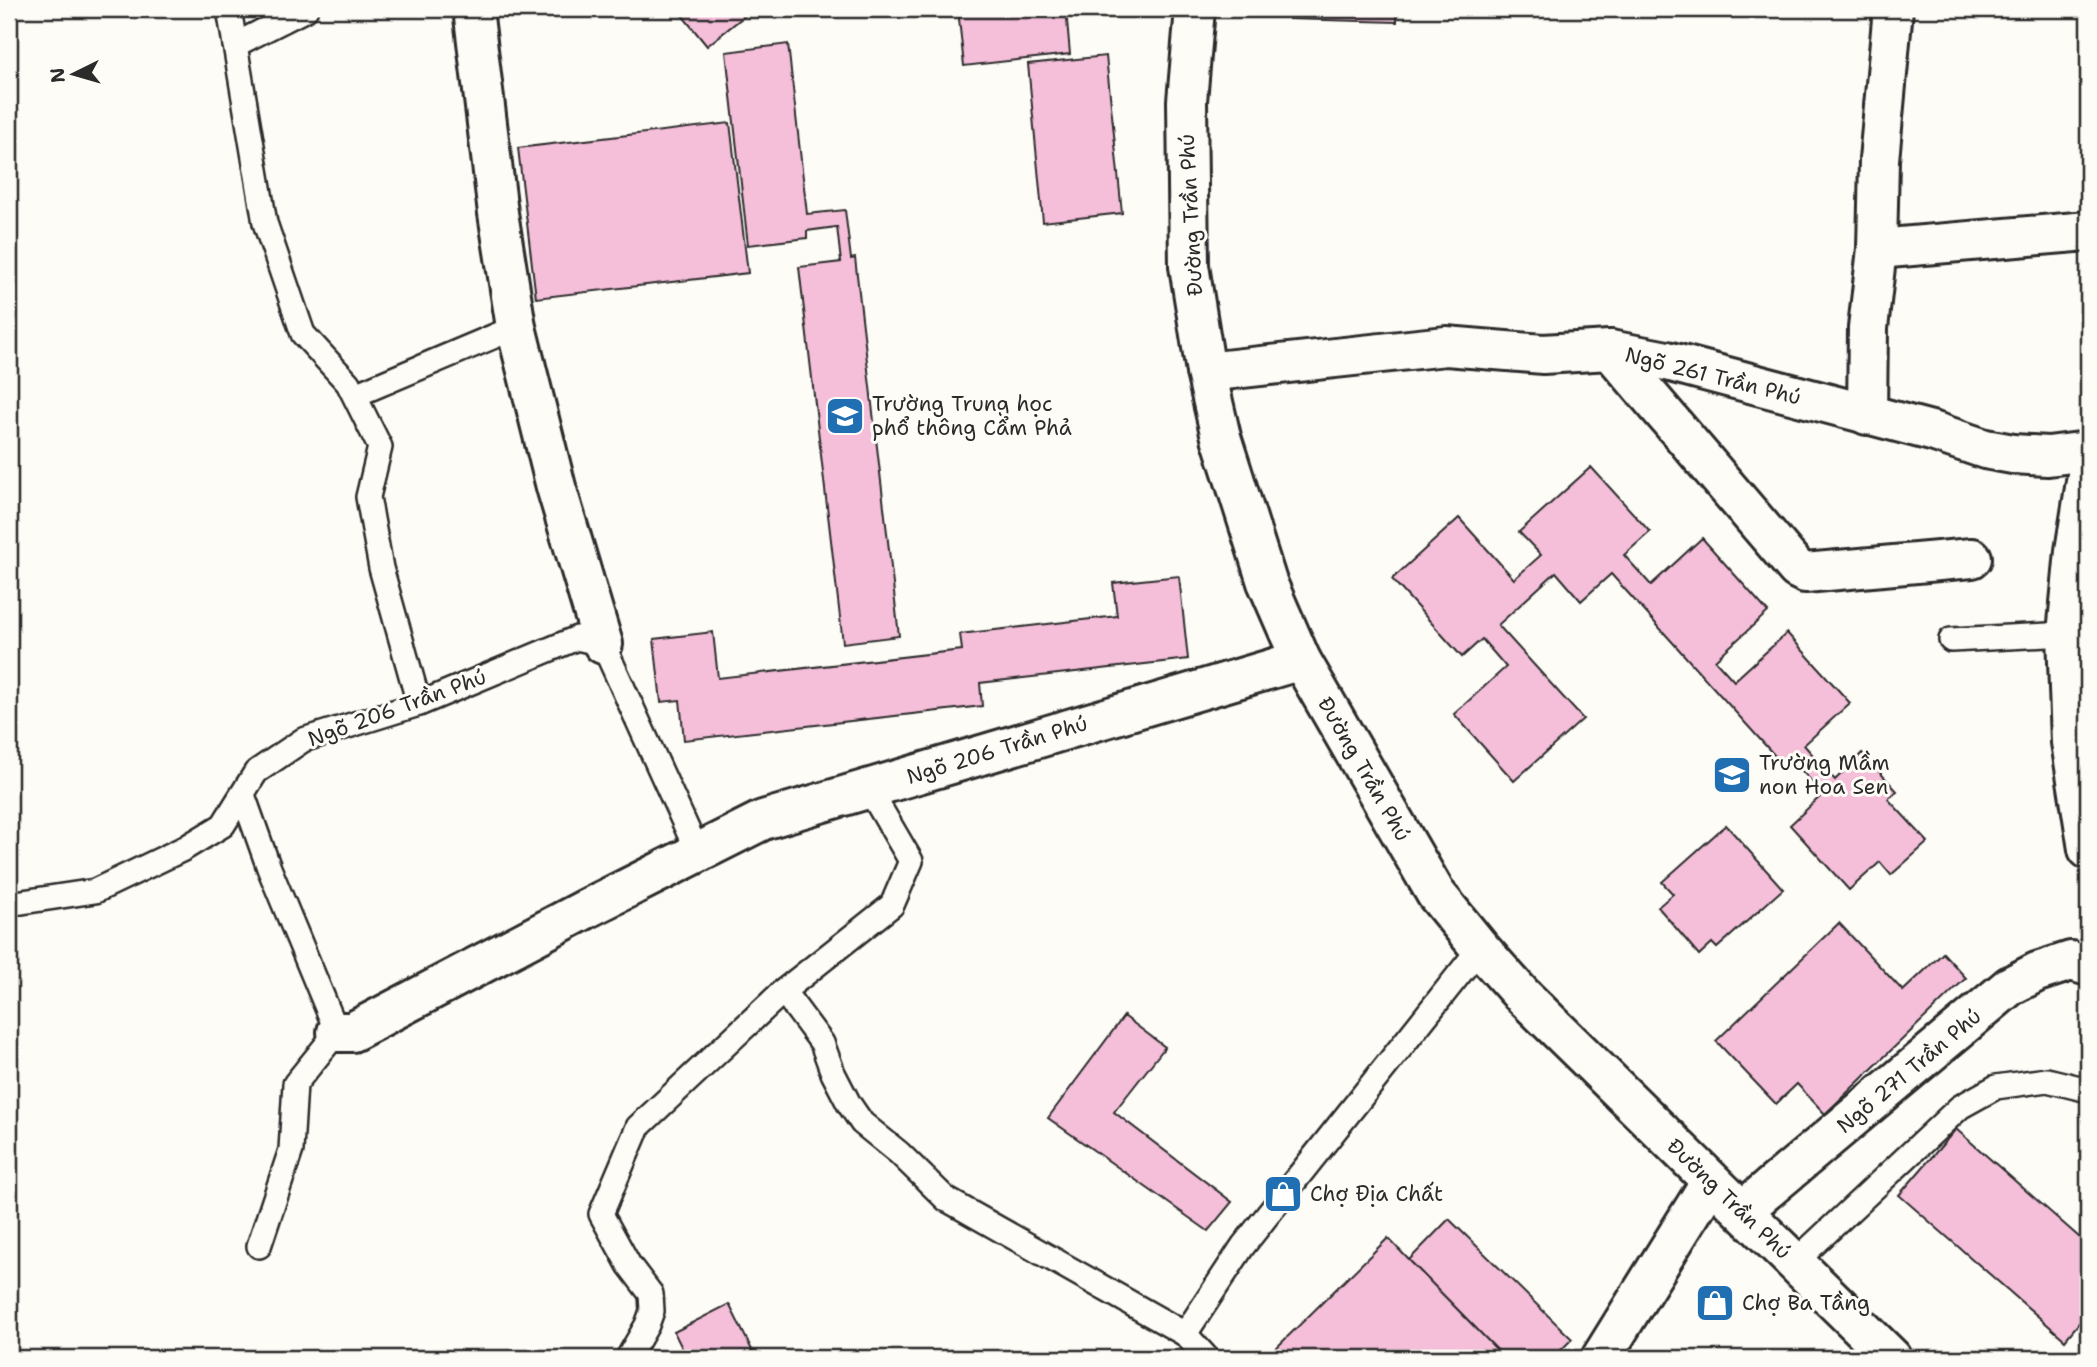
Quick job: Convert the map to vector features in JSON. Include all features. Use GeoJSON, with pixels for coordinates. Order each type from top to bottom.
{"type":"FeatureCollection","features":[{"type":"Feature","properties":{"kind":"street","name":"Đường Trần Phú"},"geometry":{"type":"LineString","coordinates":[[1195,9],[1187,101],[1189,266],[1206,372],[1221,437],[1267,582],[1301,660],[1436,894],[1480,948],[1521,994],[1892,1358]]}},
{"type":"Feature","properties":{"kind":"street"},"geometry":{"type":"LineString","coordinates":[[1867,415],[1868,328],[1877,249],[1879,160],[1893,9]]}},
{"type":"Feature","properties":{"kind":"street"},"geometry":{"type":"LineString","coordinates":[[467,10],[516,327],[556,486],[603,644]]}},
{"type":"Feature","properties":{"kind":"street"},"geometry":{"type":"LineString","coordinates":[[1877,249],[2088,231]]}},
{"type":"Feature","properties":{"kind":"street","name":"Ngõ 261 Trần Phú"},"geometry":{"type":"LineString","coordinates":[[1206,372],[1446,346],[1543,354],[1610,350],[1667,361],[1936,432],[1985,449],[2048,456],[2088,451]]}},
{"type":"Feature","properties":{"kind":"street"},"geometry":{"type":"LineString","coordinates":[[1610,350],[1797,569],[1805,573],[1972,558]]}},
{"type":"Feature","properties":{"kind":"street"},"geometry":{"type":"LineString","coordinates":[[2088,469],[2075,551],[2077,633],[2071,742],[2088,849]]}},
{"type":"Feature","properties":{"kind":"street","name":"Ngõ 206 Trần Phú"},"geometry":{"type":"LineString","coordinates":[[337,1032],[352,1032],[763,820],[1301,660]]}},
{"type":"Feature","properties":{"kind":"street","name":"Ngõ 271 Trần Phú"},"geometry":{"type":"LineString","coordinates":[[1743,1210],[2010,986],[2038,972],[2071,961],[2088,966]]}},
{"type":"Feature","properties":{"kind":"street"},"geometry":{"type":"LineString","coordinates":[[1601,1358],[1711,1181]]}},
{"type":"Feature","properties":{"kind":"lane"},"geometry":{"type":"LineString","coordinates":[[229,9],[265,223],[303,334],[348,383],[380,447],[368,497],[381,568],[419,704]]}},
{"type":"Feature","properties":{"kind":"lane"},"geometry":{"type":"LineString","coordinates":[[235,45],[306,9]]}},
{"type":"Feature","properties":{"kind":"lane"},"geometry":{"type":"LineString","coordinates":[[355,395],[516,327]]}},
{"type":"Feature","properties":{"kind":"lane"},"geometry":{"type":"LineString","coordinates":[[1951,640],[2077,633]]}},
{"type":"Feature","properties":{"kind":"lane","name":"Ngõ 206 Trần Phú"},"geometry":{"type":"LineString","coordinates":[[9,904],[94,891],[185,848],[223,825],[256,772],[303,740],[419,704],[577,638],[603,644]]}},
{"type":"Feature","properties":{"kind":"lane"},"geometry":{"type":"LineString","coordinates":[[603,644],[698,853]]}},
{"type":"Feature","properties":{"kind":"lane"},"geometry":{"type":"LineString","coordinates":[[628,1358],[647,1325],[652,1311],[651,1294],[629,1265],[601,1214],[609,1193],[638,1128],[781,993],[892,905],[911,861],[869,789]]}},
{"type":"Feature","properties":{"kind":"lane"},"geometry":{"type":"LineString","coordinates":[[243,794],[270,869],[337,1032],[295,1084],[291,1150],[259,1246]]}},
{"type":"Feature","properties":{"kind":"lane"},"geometry":{"type":"LineString","coordinates":[[1185,1334],[1243,1246],[1480,948]]}},
{"type":"Feature","properties":{"kind":"lane"},"geometry":{"type":"LineString","coordinates":[[781,993],[790,1000],[822,1043],[844,1094],[862,1123],[899,1153],[946,1199],[1185,1334],[1207,1358]]}},
{"type":"Feature","properties":{"kind":"lane"},"geometry":{"type":"LineString","coordinates":[[1794,1263],[1960,1107],[1996,1087],[2021,1083],[2047,1080],[2088,1090]]}},
{"type":"Feature","properties":{"kind":"building"},"geometry":{"type":"Polygon","coordinates":[[[677,9],[753,9],[707,46],[677,9]]]}},
{"type":"Feature","properties":{"kind":"building"},"geometry":{"type":"Polygon","coordinates":[[[958,9],[1066,9],[1070,54],[964,66],[958,9]]]}},
{"type":"Feature","properties":{"kind":"building"},"geometry":{"type":"Polygon","coordinates":[[[1290,9],[1397,9],[1397,22],[1289,19],[1290,9]]]}},
{"type":"Feature","properties":{"kind":"building"},"geometry":{"type":"Polygon","coordinates":[[[788,44],[807,214],[845,210],[851,259],[855,258],[899,636],[843,643],[799,267],[841,262],[837,227],[807,231],[807,238],[748,245],[726,52],[788,44]]]}},
{"type":"Feature","properties":{"kind":"building"},"geometry":{"type":"Polygon","coordinates":[[[1106,56],[1122,213],[1043,222],[1028,64],[1106,56]]]}},
{"type":"Feature","properties":{"kind":"building"},"geometry":{"type":"Polygon","coordinates":[[[730,123],[748,273],[536,298],[518,148],[730,123]]]}},
{"type":"Feature","properties":{"kind":"building"},"geometry":{"type":"Polygon","coordinates":[[[1591,467],[1650,532],[1624,555],[1651,585],[1702,538],[1768,612],[1715,660],[1734,681],[1787,633],[1850,703],[1804,745],[1835,780],[1862,753],[1897,791],[1888,799],[1928,842],[1891,875],[1880,862],[1849,890],[1790,825],[1823,794],[1791,759],[1784,766],[1611,574],[1581,601],[1556,572],[1498,625],[1583,719],[1514,781],[1454,714],[1506,667],[1482,639],[1462,657],[1392,579],[1459,518],[1514,579],[1541,555],[1519,532],[1591,467]]]}},
{"type":"Feature","properties":{"kind":"building"},"geometry":{"type":"Polygon","coordinates":[[[1179,576],[1188,659],[980,683],[982,706],[684,740],[680,700],[661,702],[654,639],[713,632],[718,678],[962,650],[960,634],[1117,616],[1113,583],[1179,576]]]}},
{"type":"Feature","properties":{"kind":"building"},"geometry":{"type":"Polygon","coordinates":[[[1726,825],[1783,889],[1717,948],[1712,943],[1699,955],[1658,907],[1673,894],[1662,882],[1726,825]]]}},
{"type":"Feature","properties":{"kind":"building"},"geometry":{"type":"Polygon","coordinates":[[[1839,923],[1903,991],[1943,953],[1966,978],[1825,1114],[1797,1084],[1776,1104],[1716,1041],[1839,923]]]}},
{"type":"Feature","properties":{"kind":"building"},"geometry":{"type":"Polygon","coordinates":[[[1124,1016],[1165,1047],[1114,1112],[1232,1202],[1208,1231],[1048,1118],[1124,1016]]]}},
{"type":"Feature","properties":{"kind":"building"},"geometry":{"type":"Polygon","coordinates":[[[1956,1129],[2088,1245],[2088,1312],[2065,1340],[1899,1195],[1956,1129]]]}},
{"type":"Feature","properties":{"kind":"building"},"geometry":{"type":"Polygon","coordinates":[[[1449,1219],[1572,1339],[1553,1358],[1505,1358],[1409,1260],[1449,1219]]]}},
{"type":"Feature","properties":{"kind":"building"},"geometry":{"type":"Polygon","coordinates":[[[1388,1238],[1505,1358],[1274,1358],[1270,1354],[1388,1238]]]}},
{"type":"Feature","properties":{"kind":"building"},"geometry":{"type":"Polygon","coordinates":[[[729,1304],[756,1358],[687,1358],[674,1332],[729,1304]]]}},
{"type":"Feature","properties":{"kind":"place","name":"Trường Trung học phổ thông Cẩm Phả"},"geometry":{"type":"Point","coordinates":[845,416]}},
{"type":"Feature","properties":{"kind":"place","name":"Trường Mầm non Hoa Sen"},"geometry":{"type":"Point","coordinates":[1732,775]}},
{"type":"Feature","properties":{"kind":"place","name":"Chợ Địa Chất"},"geometry":{"type":"Point","coordinates":[1283,1194]}},
{"type":"Feature","properties":{"kind":"place","name":"Chợ Ba Tầng"},"geometry":{"type":"Point","coordinates":[1715,1303]}}]}
